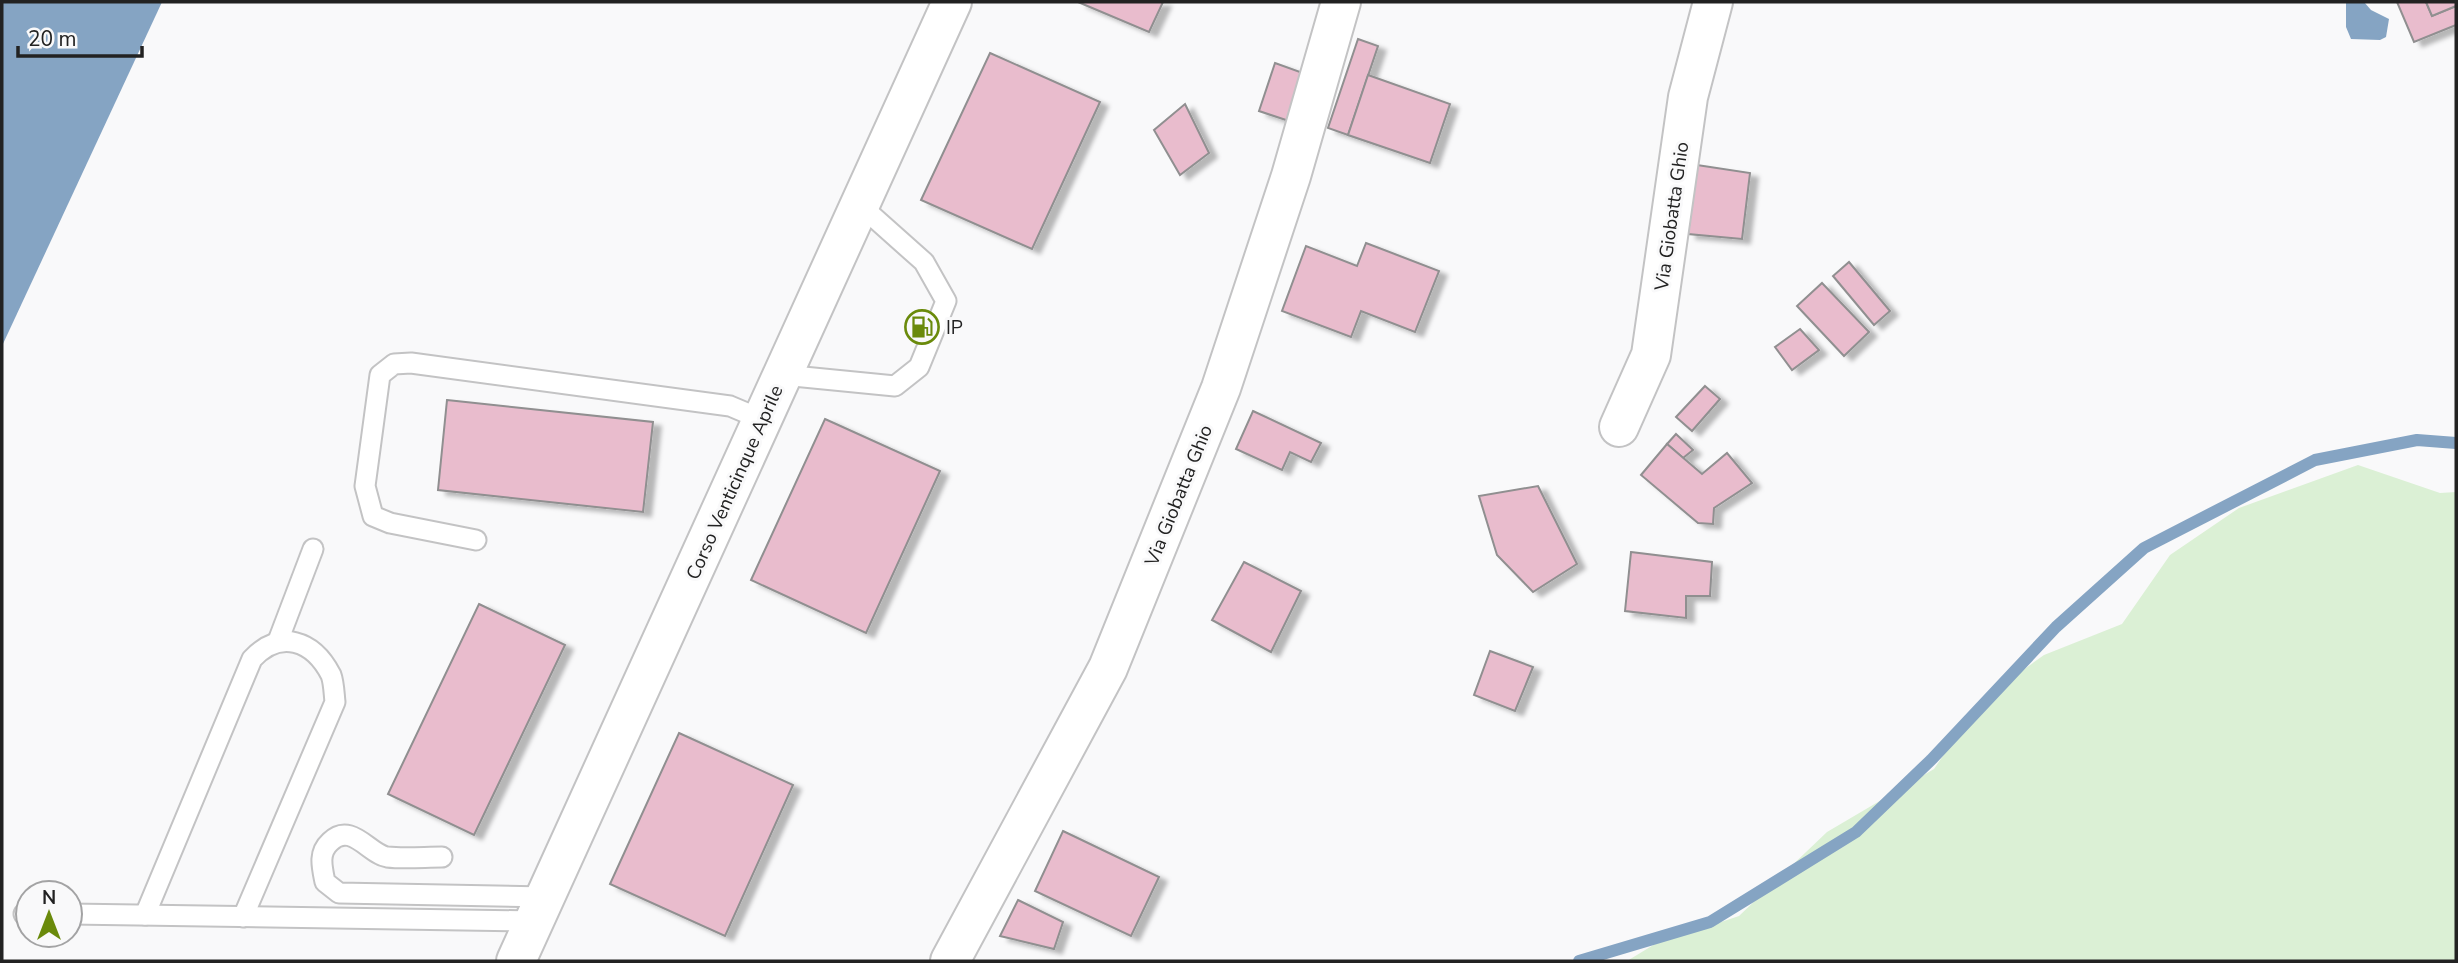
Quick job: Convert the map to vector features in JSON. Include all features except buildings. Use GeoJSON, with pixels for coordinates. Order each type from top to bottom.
{"type":"FeatureCollection","features":[{"type":"Feature","properties":{"kind":"street","name":"Corso Venticinque Aprile"},"geometry":{"type":"LineString","coordinates":[[516,961],[952,2]]}},
{"type":"Feature","properties":{"kind":"street","name":"Via Giobatta Ghio"},"geometry":{"type":"LineString","coordinates":[[950,961],[1108,668],[1221,388],[1291,176],[1341,2]]}},
{"type":"Feature","properties":{"kind":"street","name":"Via Giobatta Ghio"},"geometry":{"type":"LineString","coordinates":[[1619,427],[1651,355],[1688,97],[1713,2]]}},
{"type":"Feature","properties":{"kind":"lane"},"geometry":{"type":"LineString","coordinates":[[783,375],[895,386],[919,367],[946,301],[924,262],[860,205]]}},
{"type":"Feature","properties":{"kind":"lane"},"geometry":{"type":"LineString","coordinates":[[476,540],[390,523],[373,516],[365,486],[380,374],[394,364],[411,363],[730,406],[763,419]]}},
{"type":"Feature","properties":{"kind":"lane"},"geometry":{"type":"LineString","coordinates":[[278,641],[313,549]]}},
{"type":"Feature","properties":{"kind":"lane"},"geometry":{"type":"LineString","coordinates":[[145,915],[252,659],[264,646],[278,641],[298,643],[316,653],[332,677],[335,702],[243,917]]}},
{"type":"Feature","properties":{"kind":"lane"},"geometry":{"type":"LineString","coordinates":[[442,857],[385,857],[355,837],[343,835],[334,838],[323,848],[321,864],[325,882],[340,893],[540,909]]}},
{"type":"Feature","properties":{"kind":"lane"},"geometry":{"type":"LineString","coordinates":[[84,914],[243,917],[540,909]]}},
{"type":"Feature","properties":{"kind":"green space"},"geometry":{"type":"Polygon","coordinates":[[[2358,465],[2440,493],[2456,492],[2456,961],[1627,961],[1655,944],[1739,916],[1827,832],[1934,769],[1981,700],[2044,655],[2122,624],[2170,555],[2239,508],[2358,465]]]}},
{"type":"Feature","properties":{"kind":"water"},"geometry":{"type":"Polygon","coordinates":[[[2,2],[162,2],[2,346],[2,2]]]}},
{"type":"Feature","properties":{"kind":"water"},"geometry":{"type":"Polygon","coordinates":[[[2346,2],[2364,2],[2371,10],[2389,19],[2386,37],[2380,40],[2351,39],[2346,27],[2346,2]]]}},
{"type":"Feature","properties":{"kind":"waterway"},"geometry":{"type":"LineString","coordinates":[[1579,961],[1710,922],[1856,832],[1931,760],[2056,627],[2144,548],[2315,460],[2417,440],[2456,443]]}},
{"type":"Feature","properties":{"kind":"place","name":"IP"},"geometry":{"type":"Point","coordinates":[922,327]}}]}
